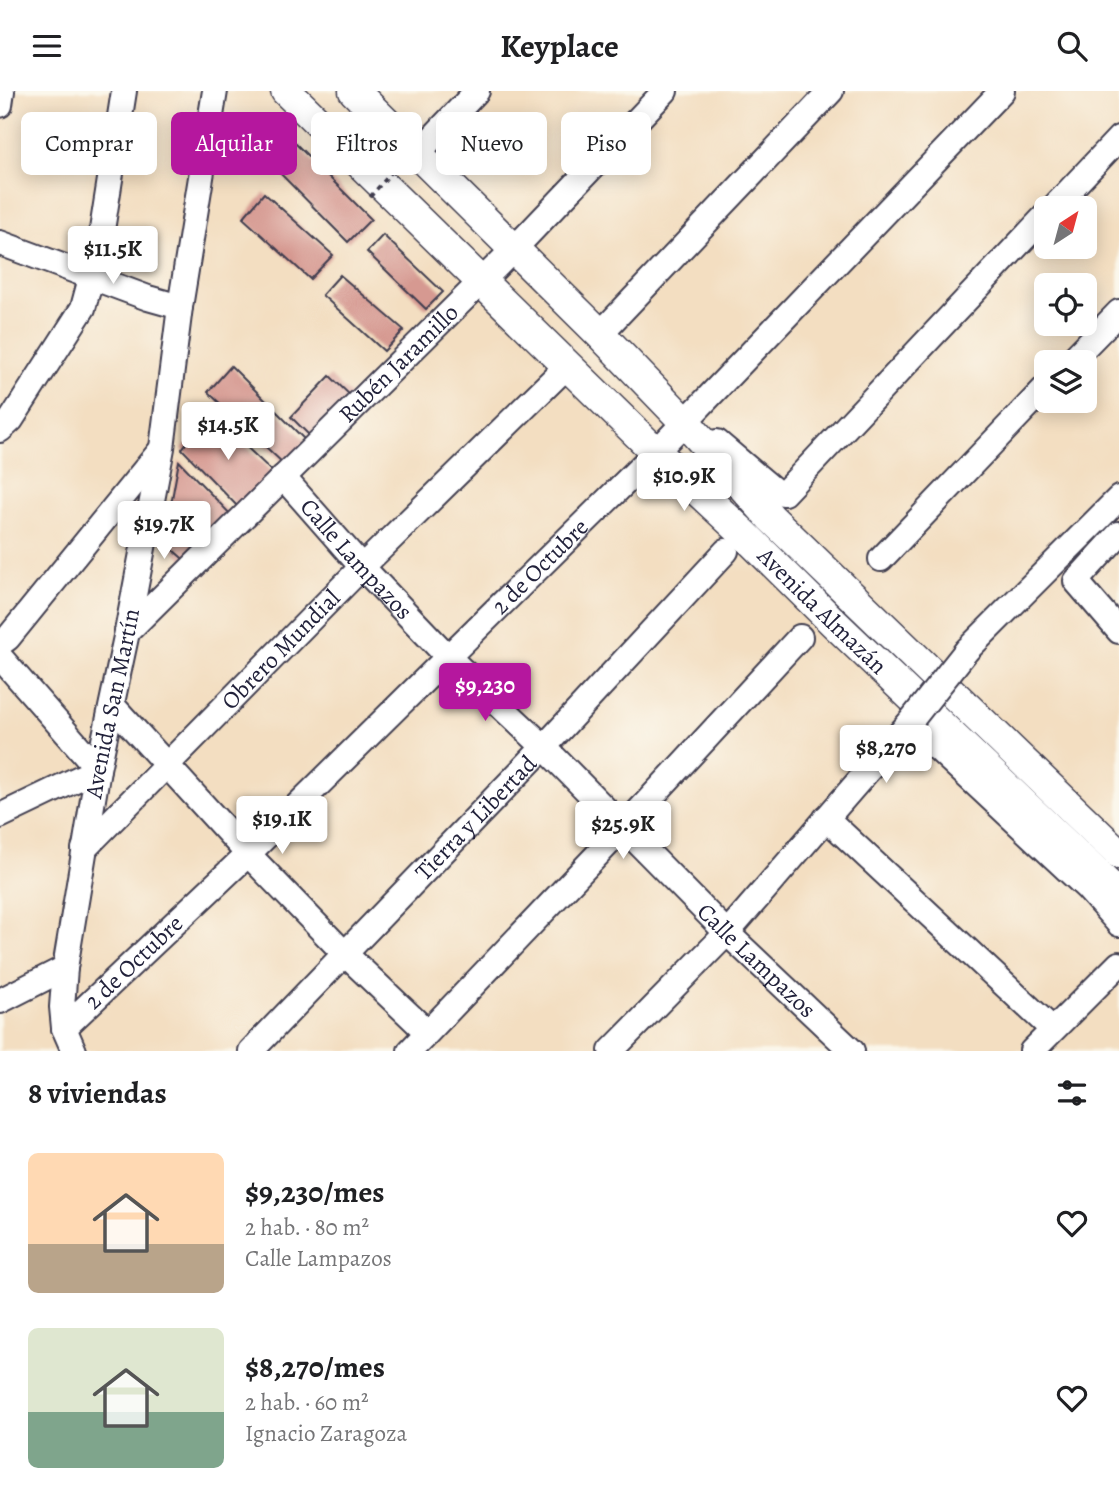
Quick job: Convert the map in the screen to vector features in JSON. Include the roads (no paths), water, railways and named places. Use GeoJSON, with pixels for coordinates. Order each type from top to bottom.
{"type":"FeatureCollection","features":[{"type":"Feature","properties":{"kind":"main road","name":"Avenida Almazán"},"geometry":{"type":"LineString","coordinates":[[286,91],[656,452],[1119,895]]}},
{"type":"Feature","properties":{"kind":"main road","name":"Avenida Almazán"},"geometry":{"type":"LineString","coordinates":[[354,91],[381,112]]}},
{"type":"Feature","properties":{"kind":"main road","name":"Avenida Almazán"},"geometry":{"type":"LineString","coordinates":[[422,145],[515,248],[687,420],[771,518],[1119,854]]}},
{"type":"Feature","properties":{"kind":"street"},"geometry":{"type":"LineString","coordinates":[[0,104],[2,91]]}},
{"type":"Feature","properties":{"kind":"street"},"geometry":{"type":"LineString","coordinates":[[0,430],[11,420],[83,308],[107,207],[124,91]]}},
{"type":"Feature","properties":{"kind":"street","name":"Avenida San Martín"},"geometry":{"type":"LineString","coordinates":[[64,1028],[62,1007],[65,968],[84,849],[97,769],[127,632],[162,447],[180,307],[215,91]]}},
{"type":"Feature","properties":{"kind":"street"},"geometry":{"type":"LineString","coordinates":[[422,143],[477,91]]}},
{"type":"Feature","properties":{"kind":"street","name":"Rubén Jaramillo"},"geometry":{"type":"LineString","coordinates":[[127,632],[515,248],[665,91]]}},
{"type":"Feature","properties":{"kind":"street"},"geometry":{"type":"LineString","coordinates":[[600,334],[831,91]]}},
{"type":"Feature","properties":{"kind":"street","name":"2 de Octubre"},"geometry":{"type":"LineString","coordinates":[[64,1028],[248,855],[656,452],[1002,91]]}},
{"type":"Feature","properties":{"kind":"street"},"geometry":{"type":"LineString","coordinates":[[1064,196],[1119,138]]}},
{"type":"Feature","properties":{"kind":"street"},"geometry":{"type":"LineString","coordinates":[[687,420],[776,492],[784,493],[1034,228]]}},
{"type":"Feature","properties":{"kind":"street"},"geometry":{"type":"LineString","coordinates":[[0,243],[180,307]]}},
{"type":"Feature","properties":{"kind":"street"},"geometry":{"type":"LineString","coordinates":[[1082,350],[1119,312]]}},
{"type":"Feature","properties":{"kind":"street","name":"Obrero Mundial"},"geometry":{"type":"LineString","coordinates":[[84,849],[362,567],[568,365]]}},
{"type":"Feature","properties":{"kind":"street"},"geometry":{"type":"LineString","coordinates":[[881,559],[1034,400]]}},
{"type":"Feature","properties":{"kind":"street"},"geometry":{"type":"LineString","coordinates":[[0,644],[8,638],[162,447]]}},
{"type":"Feature","properties":{"kind":"street","name":"Calle Lampazos"},"geometry":{"type":"LineString","coordinates":[[283,477],[362,567],[449,658],[544,747],[839,1047]]}},
{"type":"Feature","properties":{"kind":"street"},"geometry":{"type":"LineString","coordinates":[[611,1051],[727,933],[905,729],[967,650],[1119,498]]}},
{"type":"Feature","properties":{"kind":"street"},"geometry":{"type":"LineString","coordinates":[[1119,534],[1076,581],[1119,631]]}},
{"type":"Feature","properties":{"kind":"street","name":"Tierra y Libertad"},"geometry":{"type":"LineString","coordinates":[[251,1051],[544,747],[726,551]]}},
{"type":"Feature","properties":{"kind":"street"},"geometry":{"type":"LineString","coordinates":[[410,1051],[623,828],[800,637]]}},
{"type":"Feature","properties":{"kind":"street"},"geometry":{"type":"LineString","coordinates":[[0,657],[97,769],[0,815]]}},
{"type":"Feature","properties":{"kind":"street"},"geometry":{"type":"LineString","coordinates":[[112,705],[248,855],[344,953],[427,1032]]}},
{"type":"Feature","properties":{"kind":"street"},"geometry":{"type":"LineString","coordinates":[[905,729],[937,748],[1087,888],[1119,924]]}},
{"type":"Feature","properties":{"kind":"street"},"geometry":{"type":"LineString","coordinates":[[826,818],[1052,1029]]}},
{"type":"Feature","properties":{"kind":"street"},"geometry":{"type":"LineString","coordinates":[[1032,1051],[1119,964]]}},
{"type":"Feature","properties":{"kind":"street"},"geometry":{"type":"LineString","coordinates":[[0,1001],[65,968]]}},
{"type":"Feature","properties":{"kind":"street"},"geometry":{"type":"LineString","coordinates":[[64,1028],[74,1051]]}}]}
